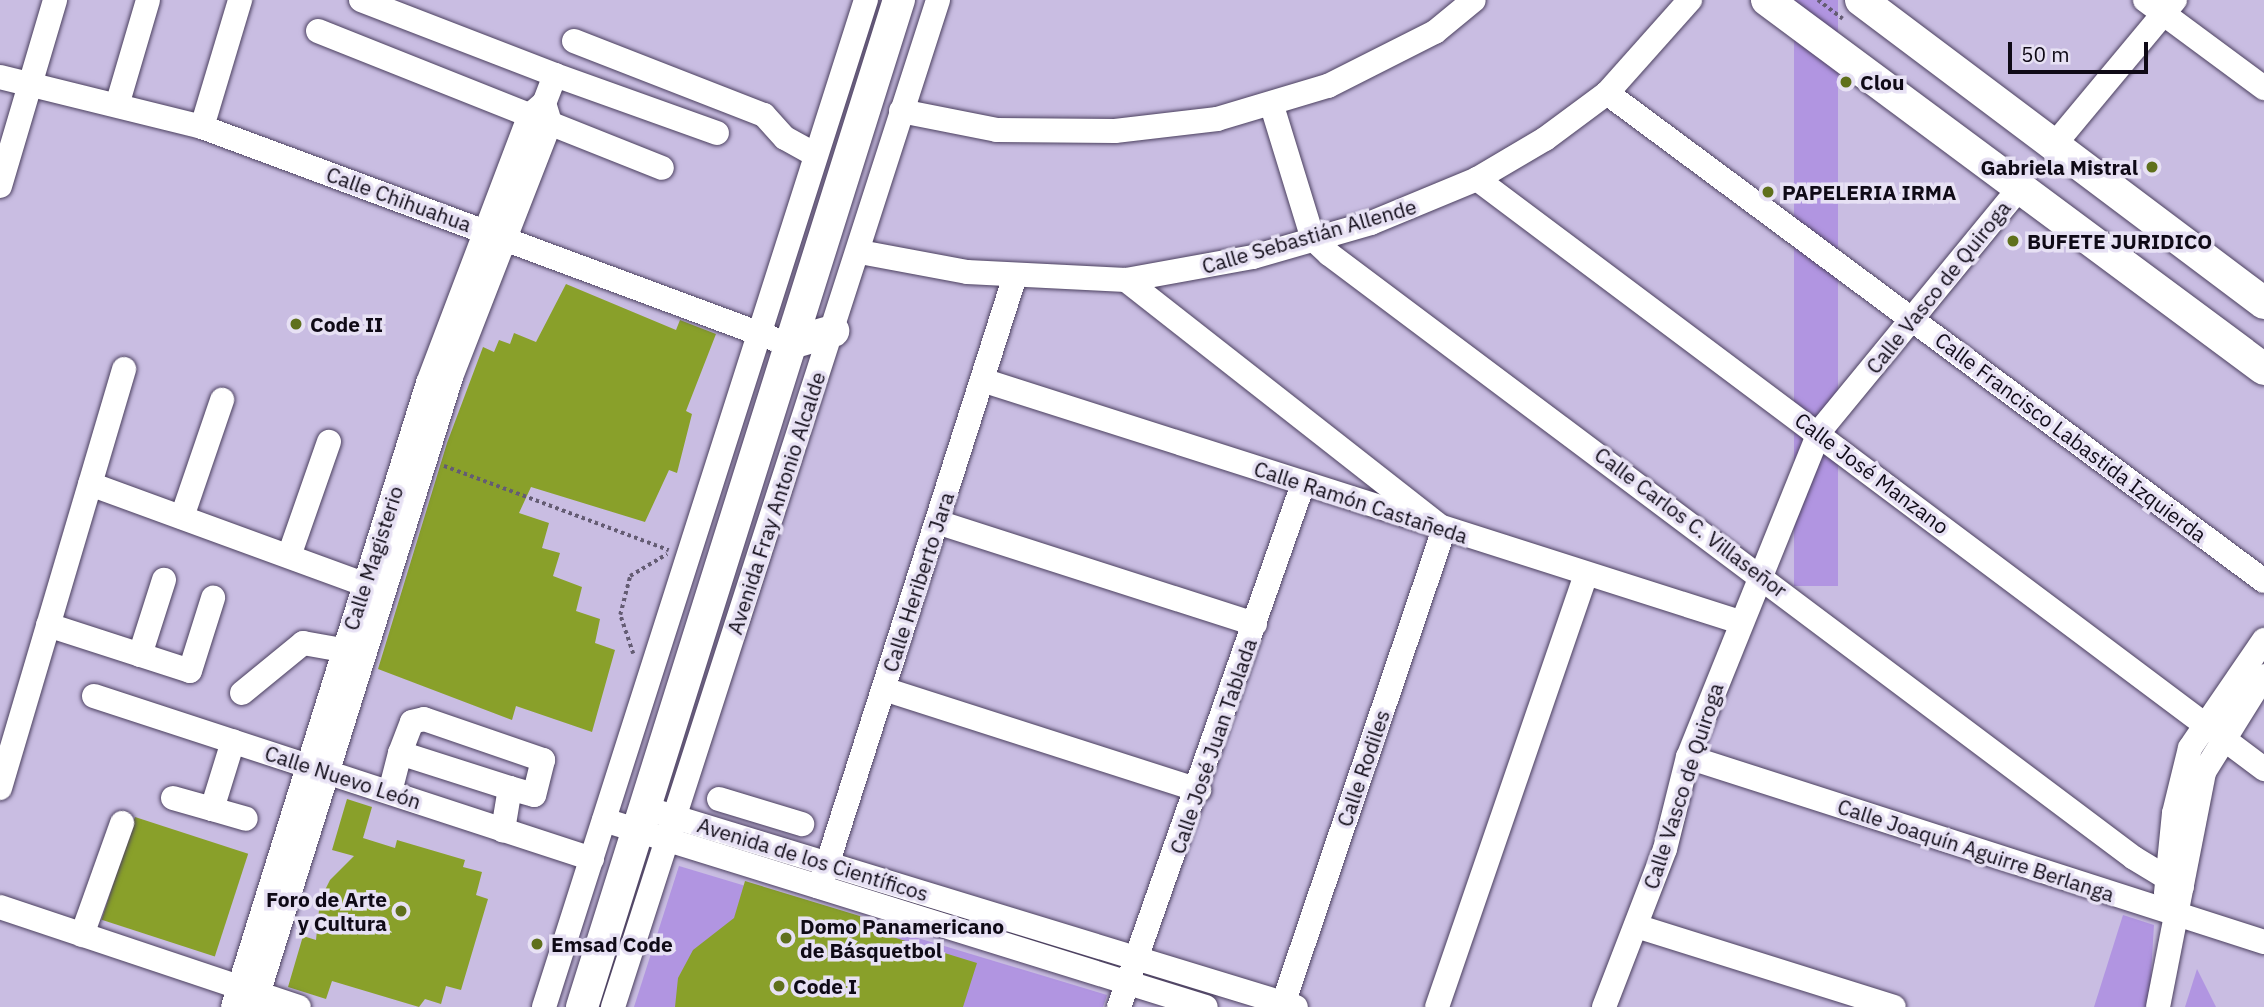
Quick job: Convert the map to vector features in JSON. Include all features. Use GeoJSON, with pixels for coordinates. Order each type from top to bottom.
{"type":"FeatureCollection","features":[{"type":"Feature","properties":{"kind":"main road","name":"Avenida Fray Antonio Alcalde"},"geometry":{"type":"LineString","coordinates":[[582,1007],[654,823],[791,343],[899,0]]}},
{"type":"Feature","properties":{"kind":"main road"},"geometry":{"type":"LineString","coordinates":[[1767,0],[2264,369]]}},
{"type":"Feature","properties":{"kind":"main road"},"geometry":{"type":"LineString","coordinates":[[1861,0],[2264,303]]}},
{"type":"Feature","properties":{"kind":"main road"},"geometry":{"type":"LineString","coordinates":[[791,343],[833,331]]}},
{"type":"Feature","properties":{"kind":"street"},"geometry":{"type":"LineString","coordinates":[[0,186],[55,0]]}},
{"type":"Feature","properties":{"kind":"street"},"geometry":{"type":"LineString","coordinates":[[118,102],[148,0]]}},
{"type":"Feature","properties":{"kind":"street"},"geometry":{"type":"LineString","coordinates":[[202,127],[240,0]]}},
{"type":"Feature","properties":{"kind":"street"},"geometry":{"type":"LineString","coordinates":[[361,0],[555,75],[717,132]]}},
{"type":"Feature","properties":{"kind":"street"},"geometry":{"type":"LineString","coordinates":[[544,1007],[608,809],[680,554],[759,335],[866,0]]}},
{"type":"Feature","properties":{"kind":"street","name":"Avenida Fray Antonio Alcalde"},"geometry":{"type":"LineString","coordinates":[[613,1007],[654,823],[833,331],[938,0]]}},
{"type":"Feature","properties":{"kind":"street"},"geometry":{"type":"LineString","coordinates":[[901,111],[997,130],[1115,131],[1272,106],[1434,32],[1474,0]]}},
{"type":"Feature","properties":{"kind":"street","name":"Calle Sebastián Allende"},"geometry":{"type":"LineString","coordinates":[[860,252],[1016,276],[1126,280],[1204,268],[1313,239],[1478,179],[1607,93],[1689,0]]}},
{"type":"Feature","properties":{"kind":"street"},"geometry":{"type":"LineString","coordinates":[[2054,145],[2161,5],[2264,88]]}},
{"type":"Feature","properties":{"kind":"street"},"geometry":{"type":"LineString","coordinates":[[318,32],[542,114],[662,168]]}},
{"type":"Feature","properties":{"kind":"street"},"geometry":{"type":"LineString","coordinates":[[574,40],[764,115],[785,138],[816,155]]}},
{"type":"Feature","properties":{"kind":"street","name":"Calle Magisterio"},"geometry":{"type":"LineString","coordinates":[[354,651],[364,584],[555,75]]}},
{"type":"Feature","properties":{"kind":"street","name":"Calle Chihuahua"},"geometry":{"type":"LineString","coordinates":[[0,77],[118,102],[202,127],[495,234],[759,335],[791,343]]}},
{"type":"Feature","properties":{"kind":"street","name":"Calle Francisco Labastida Izquierda"},"geometry":{"type":"LineString","coordinates":[[1607,93],[2264,581]]}},
{"type":"Feature","properties":{"kind":"street"},"geometry":{"type":"LineString","coordinates":[[1272,106],[1313,239]]}},
{"type":"Feature","properties":{"kind":"street","name":"Calle José Manzano"},"geometry":{"type":"LineString","coordinates":[[1478,179],[1819,432],[2264,769]]}},
{"type":"Feature","properties":{"kind":"street","name":"Calle Vasco de Quiroga"},"geometry":{"type":"LineString","coordinates":[[1604,1007],[1636,926],[1688,757],[1759,572],[1819,432],[2020,187]]}},
{"type":"Feature","properties":{"kind":"street","name":"Calle Magisterio"},"geometry":{"type":"LineString","coordinates":[[246,999],[354,651],[425,459],[495,234]]}},
{"type":"Feature","properties":{"kind":"street","name":"Calle Carlos C. Villaseñor"},"geometry":{"type":"LineString","coordinates":[[1313,239],[2174,883]]}},
{"type":"Feature","properties":{"kind":"street","name":"Calle Heriberto Jara"},"geometry":{"type":"LineString","coordinates":[[824,876],[1016,276]]}},
{"type":"Feature","properties":{"kind":"street"},"geometry":{"type":"LineString","coordinates":[[1126,280],[1444,529]]}},
{"type":"Feature","properties":{"kind":"street"},"geometry":{"type":"LineString","coordinates":[[0,788],[124,369]]}},
{"type":"Feature","properties":{"kind":"street","name":"Calle Ramón Castañeda"},"geometry":{"type":"LineString","coordinates":[[982,380],[1740,622]]}},
{"type":"Feature","properties":{"kind":"street"},"geometry":{"type":"LineString","coordinates":[[182,517],[222,400]]}},
{"type":"Feature","properties":{"kind":"street"},"geometry":{"type":"LineString","coordinates":[[289,556],[329,442]]}},
{"type":"Feature","properties":{"kind":"street"},"geometry":{"type":"LineString","coordinates":[[90,484],[364,584]]}},
{"type":"Feature","properties":{"kind":"street","name":"Calle José Juan Tablada"},"geometry":{"type":"LineString","coordinates":[[1119,1007],[1199,789],[1303,484]]}},
{"type":"Feature","properties":{"kind":"street"},"geometry":{"type":"LineString","coordinates":[[937,522],[1255,624]]}},
{"type":"Feature","properties":{"kind":"street","name":"Calle Rodiles"},"geometry":{"type":"LineString","coordinates":[[1287,1006],[1444,529]]}},
{"type":"Feature","properties":{"kind":"street"},"geometry":{"type":"LineString","coordinates":[[1437,1007],[1586,574]]}},
{"type":"Feature","properties":{"kind":"street"},"geometry":{"type":"LineString","coordinates":[[140,655],[164,580]]}},
{"type":"Feature","properties":{"kind":"street"},"geometry":{"type":"LineString","coordinates":[[48,625],[190,671],[213,597]]}},
{"type":"Feature","properties":{"kind":"street"},"geometry":{"type":"LineString","coordinates":[[2158,1007],[2174,883],[2174,813],[2211,731],[2264,640]]}},
{"type":"Feature","properties":{"kind":"street"},"geometry":{"type":"LineString","coordinates":[[242,693],[303,643],[354,651]]}},
{"type":"Feature","properties":{"kind":"street"},"geometry":{"type":"LineString","coordinates":[[2211,731],[2264,676]]}},
{"type":"Feature","properties":{"kind":"street"},"geometry":{"type":"LineString","coordinates":[[884,689],[1199,789]]}},
{"type":"Feature","properties":{"kind":"street","name":"Calle Nuevo León"},"geometry":{"type":"LineString","coordinates":[[94,696],[592,859]]}},
{"type":"Feature","properties":{"kind":"street"},"geometry":{"type":"LineString","coordinates":[[390,792],[400,753],[412,722],[424,719],[543,760],[534,795],[400,753]]}},
{"type":"Feature","properties":{"kind":"street"},"geometry":{"type":"LineString","coordinates":[[212,809],[233,741]]}},
{"type":"Feature","properties":{"kind":"street","name":"Calle Joaquín Aguirre Berlanga"},"geometry":{"type":"LineString","coordinates":[[1688,757],[2170,919],[2264,942]]}},
{"type":"Feature","properties":{"kind":"street"},"geometry":{"type":"LineString","coordinates":[[503,830],[510,788]]}},
{"type":"Feature","properties":{"kind":"street"},"geometry":{"type":"LineString","coordinates":[[173,797],[246,819]]}},
{"type":"Feature","properties":{"kind":"street"},"geometry":{"type":"LineString","coordinates":[[719,799],[802,824]]}},
{"type":"Feature","properties":{"kind":"street","name":"Avenida de los Científicos"},"geometry":{"type":"LineString","coordinates":[[608,809],[824,876],[1206,1007]]}},
{"type":"Feature","properties":{"kind":"street"},"geometry":{"type":"LineString","coordinates":[[757,843],[765,813]]}},
{"type":"Feature","properties":{"kind":"street"},"geometry":{"type":"LineString","coordinates":[[82,935],[122,823]]}},
{"type":"Feature","properties":{"kind":"street","name":"Avenida de los Científicos"},"geometry":{"type":"LineString","coordinates":[[654,823],[757,843],[824,876],[1137,957],[1287,1006]]}},
{"type":"Feature","properties":{"kind":"street"},"geometry":{"type":"LineString","coordinates":[[0,907],[82,935],[246,999],[299,1007]]}},
{"type":"Feature","properties":{"kind":"street"},"geometry":{"type":"LineString","coordinates":[[1636,926],[1894,1007]]}},
{"type":"Feature","properties":{"kind":"path"},"geometry":{"type":"LineString","coordinates":[[425,459],[680,554]]}},
{"type":"Feature","properties":{"kind":"path"},"geometry":{"type":"LineString","coordinates":[[634,656],[620,615],[630,576],[680,554]]}},
{"type":"Feature","properties":{"kind":"shaded area"},"geometry":{"type":"Polygon","coordinates":[[[1794,0],[1838,0],[1838,586],[1794,586],[1794,0]]]}},
{"type":"Feature","properties":{"kind":"shaded area"},"geometry":{"type":"Polygon","coordinates":[[[679,866],[1107,995],[1103,1007],[634,1007],[679,866]]]}},
{"type":"Feature","properties":{"kind":"shaded area"},"geometry":{"type":"Polygon","coordinates":[[[2123,915],[2154,925],[2149,1007],[2094,1007],[2123,915]]]}},
{"type":"Feature","properties":{"kind":"shaded area"},"geometry":{"type":"Polygon","coordinates":[[[2197,969],[2216,1007],[2185,1007],[2197,969]]]}},
{"type":"Feature","properties":{"kind":"building"},"geometry":{"type":"Polygon","coordinates":[[[566,284],[676,330],[680,320],[716,334],[686,411],[692,414],[677,473],[669,470],[645,522],[531,487],[519,513],[549,523],[542,548],[560,553],[553,576],[582,587],[576,611],[600,619],[595,643],[615,650],[592,732],[516,706],[512,720],[378,669],[447,443],[483,347],[494,352],[499,340],[510,344],[514,333],[536,342],[566,284]]]}},
{"type":"Feature","properties":{"kind":"building","name":"Foro de Arte y Cultura"},"geometry":{"type":"Polygon","coordinates":[[[347,799],[372,807],[363,838],[395,848],[397,840],[465,860],[463,867],[482,872],[476,895],[488,899],[461,990],[446,986],[441,1004],[425,999],[419,1007],[332,981],[326,999],[288,987],[303,936],[316,940],[320,900],[330,880],[354,856],[332,850],[347,799]]]}},
{"type":"Feature","properties":{"kind":"building"},"geometry":{"type":"Polygon","coordinates":[[[135,817],[248,854],[215,956],[102,920],[135,817]]]}},
{"type":"Feature","properties":{"kind":"building","name":"Domo Panamericano de Básquetbol"},"geometry":{"type":"Polygon","coordinates":[[[745,881],[873,920],[870,930],[977,963],[963,1007],[675,1007],[678,978],[693,950],[734,918],[745,881]]]}},
{"type":"Feature","properties":{"kind":"place","name":"Clou"},"geometry":{"type":"Point","coordinates":[1846,82]}},
{"type":"Feature","properties":{"kind":"place","name":"Gabriela Mistral"},"geometry":{"type":"Point","coordinates":[2152,167]}},
{"type":"Feature","properties":{"kind":"place","name":"PAPELERIA IRMA"},"geometry":{"type":"Point","coordinates":[1768,192]}},
{"type":"Feature","properties":{"kind":"place","name":"BUFETE JURIDICO"},"geometry":{"type":"Point","coordinates":[2013,241]}},
{"type":"Feature","properties":{"kind":"place","name":"Code II"},"geometry":{"type":"Point","coordinates":[296,324]}},
{"type":"Feature","properties":{"kind":"place","name":"Foro de Arte y Cultura"},"geometry":{"type":"Point","coordinates":[401,911]}},
{"type":"Feature","properties":{"kind":"place","name":"Domo Panamericano de Básquetbol"},"geometry":{"type":"Point","coordinates":[786,938]}},
{"type":"Feature","properties":{"kind":"place","name":"Emsad Code"},"geometry":{"type":"Point","coordinates":[537,944]}},
{"type":"Feature","properties":{"kind":"place","name":"Code I"},"geometry":{"type":"Point","coordinates":[779,986]}}]}
